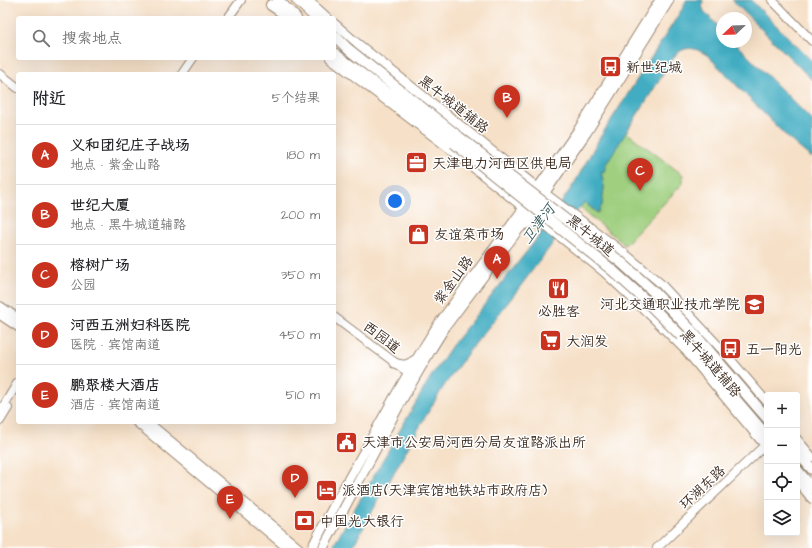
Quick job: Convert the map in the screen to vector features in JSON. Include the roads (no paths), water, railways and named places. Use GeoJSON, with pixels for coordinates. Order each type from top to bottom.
{"type":"FeatureCollection","features":[{"type":"Feature","properties":{"kind":"highway"},"geometry":{"type":"LineString","coordinates":[[301,1],[314,16]]}},
{"type":"Feature","properties":{"kind":"highway"},"geometry":{"type":"LineString","coordinates":[[272,2],[288,16]]}},
{"type":"Feature","properties":{"kind":"highway"},"geometry":{"type":"LineString","coordinates":[[272,2],[293,16]]}},
{"type":"Feature","properties":{"kind":"highway","name":"黑牛城道"},"geometry":{"type":"LineString","coordinates":[[336,37],[348,49],[612,270],[643,298],[681,336],[764,440]]}},
{"type":"Feature","properties":{"kind":"highway","name":"黑牛城道"},"geometry":{"type":"LineString","coordinates":[[336,54],[349,65],[457,140],[622,263],[654,292],[690,329],[764,415]]}},
{"type":"Feature","properties":{"kind":"highway"},"geometry":{"type":"LineString","coordinates":[[800,449],[812,460]]}},
{"type":"Feature","properties":{"kind":"highway"},"geometry":{"type":"LineString","coordinates":[[800,455],[812,469]]}},
{"type":"Feature","properties":{"kind":"highway"},"geometry":{"type":"LineString","coordinates":[[800,474],[812,488]]}},
{"type":"Feature","properties":{"kind":"main road"},"geometry":{"type":"LineString","coordinates":[[223,16],[234,0]]}},
{"type":"Feature","properties":{"kind":"main road"},"geometry":{"type":"LineString","coordinates":[[229,16],[241,0]]}},
{"type":"Feature","properties":{"kind":"main road","name":"紫金山路"},"geometry":{"type":"LineString","coordinates":[[527,211],[538,202],[541,191],[660,0]]}},
{"type":"Feature","properties":{"kind":"main road","name":"紫金山路"},"geometry":{"type":"LineString","coordinates":[[312,548],[409,375],[421,359],[438,325],[586,133],[669,0]]}},
{"type":"Feature","properties":{"kind":"main road"},"geometry":{"type":"LineString","coordinates":[[772,0],[812,40]]}},
{"type":"Feature","properties":{"kind":"main road"},"geometry":{"type":"LineString","coordinates":[[301,1],[325,16]]}},
{"type":"Feature","properties":{"kind":"main road"},"geometry":{"type":"LineString","coordinates":[[272,2],[283,16]]}},
{"type":"Feature","properties":{"kind":"main road","name":"黑牛城道辅路"},"geometry":{"type":"LineString","coordinates":[[336,25],[541,191],[623,252],[660,283],[725,353],[764,398]]}},
{"type":"Feature","properties":{"kind":"main road"},"geometry":{"type":"LineString","coordinates":[[183,72],[192,60]]}},
{"type":"Feature","properties":{"kind":"main road"},"geometry":{"type":"LineString","coordinates":[[188,72],[198,60]]}},
{"type":"Feature","properties":{"kind":"main road"},"geometry":{"type":"LineString","coordinates":[[333,60],[450,149],[542,224]]}},
{"type":"Feature","properties":{"kind":"main road"},"geometry":{"type":"LineString","coordinates":[[0,70],[16,81]]}},
{"type":"Feature","properties":{"kind":"main road"},"geometry":{"type":"LineString","coordinates":[[0,74],[16,86]]}},
{"type":"Feature","properties":{"kind":"main road"},"geometry":{"type":"LineString","coordinates":[[538,202],[547,200],[558,204]]}},
{"type":"Feature","properties":{"kind":"main road"},"geometry":{"type":"LineString","coordinates":[[515,227],[529,222],[542,224]]}},
{"type":"Feature","properties":{"kind":"main road","name":"黑牛城道辅路"},"geometry":{"type":"LineString","coordinates":[[542,224],[560,236],[604,272],[652,317],[686,351],[764,441]]}},
{"type":"Feature","properties":{"kind":"main road"},"geometry":{"type":"LineString","coordinates":[[604,272],[623,252]]}},
{"type":"Feature","properties":{"kind":"main road"},"geometry":{"type":"LineString","coordinates":[[0,306],[16,317]]}},
{"type":"Feature","properties":{"kind":"main road"},"geometry":{"type":"LineString","coordinates":[[0,315],[16,326]]}},
{"type":"Feature","properties":{"kind":"main road","name":"西园道"},"geometry":{"type":"LineString","coordinates":[[336,319],[394,365]]}},
{"type":"Feature","properties":{"kind":"main road","name":"西园道"},"geometry":{"type":"LineString","coordinates":[[336,323],[409,375]]}},
{"type":"Feature","properties":{"kind":"main road"},"geometry":{"type":"LineString","coordinates":[[394,365],[406,366],[421,359]]}},
{"type":"Feature","properties":{"kind":"main road","name":"紫金山路"},"geometry":{"type":"LineString","coordinates":[[323,548],[409,375]]}},
{"type":"Feature","properties":{"kind":"main road"},"geometry":{"type":"LineString","coordinates":[[0,412],[16,385]]}},
{"type":"Feature","properties":{"kind":"main road"},"geometry":{"type":"LineString","coordinates":[[0,421],[16,395]]}},
{"type":"Feature","properties":{"kind":"main road"},"geometry":{"type":"LineString","coordinates":[[138,424],[287,548]]}},
{"type":"Feature","properties":{"kind":"main road"},"geometry":{"type":"LineString","coordinates":[[150,424],[299,548]]}},
{"type":"Feature","properties":{"kind":"main road"},"geometry":{"type":"LineString","coordinates":[[800,442],[812,457]]}},
{"type":"Feature","properties":{"kind":"main road","name":"环湖东路"},"geometry":{"type":"LineString","coordinates":[[657,548],[764,445]]}},
{"type":"Feature","properties":{"kind":"main road"},"geometry":{"type":"LineString","coordinates":[[800,485],[812,499]]}},
{"type":"Feature","properties":{"kind":"water"},"geometry":{"type":"Polygon","coordinates":[[[686,0],[703,0],[702,6],[704,11],[716,24],[716,48],[740,48],[812,120],[812,158],[784,134],[707,55],[692,48],[684,49],[676,54],[606,164],[604,172],[601,171],[604,187],[602,205],[598,213],[584,202],[444,386],[352,548],[332,548],[430,378],[453,344],[539,236],[575,182],[599,139],[684,6],[686,0]]]}},
{"type":"Feature","properties":{"kind":"water"},"geometry":{"type":"Polygon","coordinates":[[[732,0],[751,0],[812,61],[812,80],[752,20],[752,12],[744,12],[732,0]]]}},
{"type":"Feature","properties":{"kind":"place","name":"新世纪城"},"geometry":{"type":"Point","coordinates":[610,67]}},
{"type":"Feature","properties":{"kind":"place","name":"世纪大厦"},"geometry":{"type":"Point","coordinates":[507,118]}},
{"type":"Feature","properties":{"kind":"place","name":"天津电力河西区供电局"},"geometry":{"type":"Point","coordinates":[417,163]}},
{"type":"Feature","properties":{"kind":"place","name":"榕树广场"},"geometry":{"type":"Point","coordinates":[640,191]}},
{"type":"Feature","properties":{"kind":"place","name":"友谊菜市场"},"geometry":{"type":"Point","coordinates":[419,234]}},
{"type":"Feature","properties":{"kind":"place","name":"义和团纪庄子战场"},"geometry":{"type":"Point","coordinates":[497,279]}},
{"type":"Feature","properties":{"kind":"place","name":"必胜客"},"geometry":{"type":"Point","coordinates":[559,289]}},
{"type":"Feature","properties":{"kind":"place","name":"河北交通职业技术学院"},"geometry":{"type":"Point","coordinates":[755,304]}},
{"type":"Feature","properties":{"kind":"place","name":"大润发"},"geometry":{"type":"Point","coordinates":[550,341]}},
{"type":"Feature","properties":{"kind":"place","name":"五一阳光"},"geometry":{"type":"Point","coordinates":[730,349]}},
{"type":"Feature","properties":{"kind":"place","name":"天津市公安局河西分局友谊路派出所"},"geometry":{"type":"Point","coordinates":[346,442]}},
{"type":"Feature","properties":{"kind":"place","name":"派酒店(天津宾馆地铁站市政府店)"},"geometry":{"type":"Point","coordinates":[326,490]}},
{"type":"Feature","properties":{"kind":"place","name":"河西五洲妇科医院"},"geometry":{"type":"Point","coordinates":[295,498]}},
{"type":"Feature","properties":{"kind":"place","name":"鹏聚楼大酒店"},"geometry":{"type":"Point","coordinates":[230,519]}},
{"type":"Feature","properties":{"kind":"place","name":"中国光大银行"},"geometry":{"type":"Point","coordinates":[304,521]}},
{"type":"Feature","properties":{"kind":"water label","name":"卫津河"},"geometry":{"type":"Point","coordinates":[538,224]}}]}
